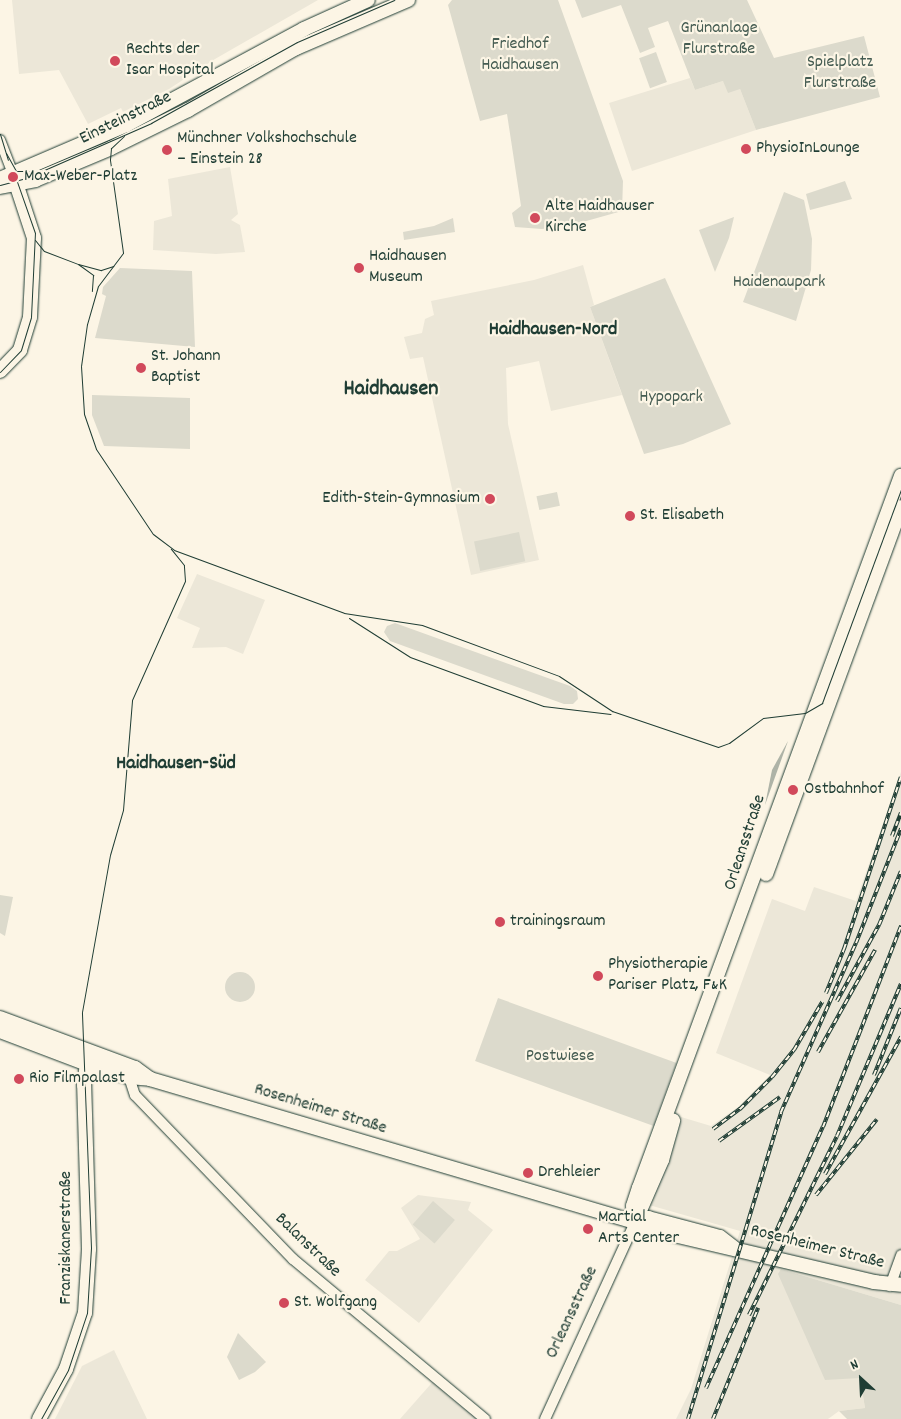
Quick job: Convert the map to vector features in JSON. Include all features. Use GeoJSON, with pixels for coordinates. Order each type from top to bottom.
{"type":"FeatureCollection","features":[{"type":"Feature","properties":{"kind":"main road","name":"Einsteinstraße"},"geometry":{"type":"LineString","coordinates":[[10,179],[139,119],[304,29],[368,0]]}},
{"type":"Feature","properties":{"kind":"main road","name":"Einsteinstraße"},"geometry":{"type":"LineString","coordinates":[[10,179],[35,180],[111,148],[181,114],[302,45],[408,0]]}},
{"type":"Feature","properties":{"kind":"main road"},"geometry":{"type":"LineString","coordinates":[[0,187],[10,179],[34,238],[26,337],[16,355],[0,370]]}},
{"type":"Feature","properties":{"kind":"main road","name":"Orleansstraße"},"geometry":{"type":"LineString","coordinates":[[726,970],[760,867],[771,825],[901,476]]}},
{"type":"Feature","properties":{"kind":"main road","name":"Orleansstraße"},"geometry":{"type":"LineString","coordinates":[[635,1222],[633,1206],[639,1188],[726,970],[901,507]]}},
{"type":"Feature","properties":{"kind":"main road","name":"Rosenheimer Straße"},"geometry":{"type":"LineString","coordinates":[[0,1018],[135,1068],[150,1079],[635,1222],[648,1218],[720,1237],[734,1248],[898,1288]]}},
{"type":"Feature","properties":{"kind":"main road"},"geometry":{"type":"LineString","coordinates":[[0,1031],[82,1067],[129,1077],[150,1079]]}},
{"type":"Feature","properties":{"kind":"main road","name":"Franziskanerstraße"},"geometry":{"type":"LineString","coordinates":[[39,1419],[66,1369],[85,1312],[89,1249],[82,1067]]}},
{"type":"Feature","properties":{"kind":"street"},"geometry":{"type":"LineString","coordinates":[[0,140],[10,179]]}},
{"type":"Feature","properties":{"kind":"street","name":"Balanstraße"},"geometry":{"type":"LineString","coordinates":[[129,1077],[135,1095],[293,1259],[486,1419]]}},
{"type":"Feature","properties":{"kind":"street","name":"Orleansstraße"},"geometry":{"type":"LineString","coordinates":[[545,1419],[635,1222]]}},
{"type":"Feature","properties":{"kind":"street"},"geometry":{"type":"LineString","coordinates":[[898,1288],[901,1255]]}},
{"type":"Feature","properties":{"kind":"shaded area","name":"Rechts der Isar Hospital"},"geometry":{"type":"Polygon","coordinates":[[[12,0],[318,0],[215,59],[169,89],[123,112],[121,108],[88,124],[59,70],[19,74],[12,0]]]}},
{"type":"Feature","properties":{"kind":"shaded area"},"geometry":{"type":"Polygon","coordinates":[[[690,78],[695,90],[723,81],[740,89],[756,130],[632,171],[609,103],[690,78]]]}},
{"type":"Feature","properties":{"kind":"shaded area"},"geometry":{"type":"Polygon","coordinates":[[[230,167],[238,214],[231,220],[240,225],[245,252],[216,254],[153,250],[154,221],[172,216],[168,179],[230,167]]]}},
{"type":"Feature","properties":{"kind":"shaded area"},"geometry":{"type":"Polygon","coordinates":[[[583,265],[594,305],[590,307],[622,395],[551,411],[539,361],[506,368],[508,424],[539,560],[471,575],[423,357],[410,359],[404,337],[422,333],[425,319],[434,315],[431,301],[534,280],[583,265]]]}},
{"type":"Feature","properties":{"kind":"shaded area"},"geometry":{"type":"Polygon","coordinates":[[[197,574],[265,600],[243,654],[226,647],[192,648],[200,628],[177,618],[197,574]]]}},
{"type":"Feature","properties":{"kind":"shaded area"},"geometry":{"type":"Polygon","coordinates":[[[788,741],[765,805],[772,770],[788,741]]]}},
{"type":"Feature","properties":{"kind":"shaded area"},"geometry":{"type":"Polygon","coordinates":[[[901,772],[901,1305],[781,1269],[860,1378],[865,1408],[839,1411],[828,1419],[676,1419],[691,1389],[740,1231],[649,1205],[681,1117],[711,1126],[738,1107],[770,1075],[716,1053],[772,899],[805,911],[814,887],[856,901],[901,772]]]}},
{"type":"Feature","properties":{"kind":"shaded area"},"geometry":{"type":"Polygon","coordinates":[[[418,1195],[471,1202],[468,1210],[493,1230],[419,1323],[365,1280],[389,1251],[397,1251],[420,1239],[401,1208],[418,1195]]]}},
{"type":"Feature","properties":{"kind":"shaded area"},"geometry":{"type":"Polygon","coordinates":[[[114,1350],[147,1419],[55,1419],[82,1366],[114,1350]]]}},
{"type":"Feature","properties":{"kind":"shaded area"},"geometry":{"type":"Polygon","coordinates":[[[437,1377],[492,1419],[400,1419],[437,1377]]]}},
{"type":"Feature","properties":{"kind":"green space","name":"Friedhof Haidhausen"},"geometry":{"type":"Polygon","coordinates":[[[452,0],[558,0],[623,181],[622,211],[572,225],[542,229],[515,227],[512,213],[521,206],[507,114],[480,121],[448,5],[452,0]]]}},
{"type":"Feature","properties":{"kind":"green space","name":"Grünanlage Flurstraße"},"geometry":{"type":"Polygon","coordinates":[[[575,0],[747,0],[774,58],[864,36],[880,97],[756,130],[740,89],[728,93],[723,81],[695,90],[668,21],[648,28],[655,47],[640,53],[621,5],[582,18],[575,0]]]}},
{"type":"Feature","properties":{"kind":"green space"},"geometry":{"type":"Polygon","coordinates":[[[656,52],[667,82],[650,88],[639,58],[656,52]]]}},
{"type":"Feature","properties":{"kind":"green space"},"geometry":{"type":"Polygon","coordinates":[[[845,181],[852,199],[810,210],[806,194],[845,181]]]}},
{"type":"Feature","properties":{"kind":"green space","name":"Haidenaupark"},"geometry":{"type":"Polygon","coordinates":[[[784,192],[804,200],[812,239],[811,270],[796,321],[743,302],[784,192]]]}},
{"type":"Feature","properties":{"kind":"green space"},"geometry":{"type":"Polygon","coordinates":[[[734,217],[729,238],[715,272],[699,230],[734,217]]]}},
{"type":"Feature","properties":{"kind":"green space"},"geometry":{"type":"Polygon","coordinates":[[[453,218],[455,232],[404,240],[403,232],[434,226],[453,218]]]}},
{"type":"Feature","properties":{"kind":"green space"},"geometry":{"type":"Polygon","coordinates":[[[120,268],[192,271],[195,347],[95,338],[106,296],[102,294],[103,287],[120,268]]]}},
{"type":"Feature","properties":{"kind":"green space","name":"Hypopark"},"geometry":{"type":"Polygon","coordinates":[[[665,278],[731,424],[683,444],[644,454],[590,307],[665,278]]]}},
{"type":"Feature","properties":{"kind":"green space"},"geometry":{"type":"Polygon","coordinates":[[[92,395],[190,398],[190,449],[104,446],[92,415],[92,395]]]}},
{"type":"Feature","properties":{"kind":"green space"},"geometry":{"type":"Polygon","coordinates":[[[557,492],[560,506],[539,510],[536,496],[557,492]]]}},
{"type":"Feature","properties":{"kind":"green space"},"geometry":{"type":"Polygon","coordinates":[[[519,532],[525,561],[480,571],[474,542],[519,532]]]}},
{"type":"Feature","properties":{"kind":"green space"},"geometry":{"type":"Polygon","coordinates":[[[395,623],[570,686],[577,691],[578,699],[573,704],[564,704],[390,641],[384,632],[387,626],[395,623]]]}},
{"type":"Feature","properties":{"kind":"green space"},"geometry":{"type":"Polygon","coordinates":[[[0,895],[13,897],[5,936],[0,933],[0,895]]]}},
{"type":"Feature","properties":{"kind":"green space"},"geometry":{"type":"Polygon","coordinates":[[[240,972],[251,976],[255,987],[251,998],[240,1002],[229,998],[225,987],[229,976],[240,972]]]}},
{"type":"Feature","properties":{"kind":"green space","name":"Postwiese"},"geometry":{"type":"Polygon","coordinates":[[[498,998],[677,1063],[654,1126],[475,1061],[498,998]]]}},
{"type":"Feature","properties":{"kind":"green space"},"geometry":{"type":"Polygon","coordinates":[[[433,1201],[455,1220],[435,1243],[413,1224],[433,1201]]]}},
{"type":"Feature","properties":{"kind":"green space"},"geometry":{"type":"Polygon","coordinates":[[[781,1269],[901,1305],[901,1419],[847,1419],[839,1411],[865,1408],[860,1378],[825,1380],[778,1274],[781,1269]]]}},
{"type":"Feature","properties":{"kind":"green space"},"geometry":{"type":"Polygon","coordinates":[[[238,1333],[266,1362],[255,1372],[239,1380],[227,1357],[238,1333]]]}},
{"type":"Feature","properties":{"kind":"tram line"},"geometry":{"type":"LineString","coordinates":[[0,185],[26,178],[151,123],[297,42],[394,0]]}},
{"type":"Feature","properties":{"kind":"tram line"},"geometry":{"type":"LineString","coordinates":[[0,134],[8,160]]}},
{"type":"Feature","properties":{"kind":"tram line"},"geometry":{"type":"LineString","coordinates":[[124,136],[111,148],[110,160],[123,253],[98,286],[87,324],[81,366],[84,414],[96,449],[153,534],[174,550],[344,613],[422,625],[559,676],[612,711],[718,747],[729,743],[763,718],[805,713],[822,703],[901,489]]}},
{"type":"Feature","properties":{"kind":"tram line"},"geometry":{"type":"LineString","coordinates":[[6,153],[16,171],[34,171]]}},
{"type":"Feature","properties":{"kind":"tram line"},"geometry":{"type":"LineString","coordinates":[[0,372],[21,350],[31,317],[35,233],[15,176]]}},
{"type":"Feature","properties":{"kind":"tram line"},"geometry":{"type":"LineString","coordinates":[[35,240],[44,251],[78,264],[101,270],[113,266]]}},
{"type":"Feature","properties":{"kind":"tram line"},"geometry":{"type":"LineString","coordinates":[[78,264],[93,275],[92,291]]}},
{"type":"Feature","properties":{"kind":"tram line"},"geometry":{"type":"LineString","coordinates":[[41,1419],[68,1370],[87,1313],[91,1248],[82,1012],[110,855],[123,810],[132,700],[185,581],[184,565],[171,549]]}},
{"type":"Feature","properties":{"kind":"tram line"},"geometry":{"type":"LineString","coordinates":[[349,618],[410,657],[543,706],[611,714]]}},
{"type":"Feature","properties":{"kind":"railway"},"geometry":{"type":"LineString","coordinates":[[826,993],[844,949],[901,777]]}},
{"type":"Feature","properties":{"kind":"railway"},"geometry":{"type":"LineString","coordinates":[[892,836],[901,813]]}},
{"type":"Feature","properties":{"kind":"railway"},"geometry":{"type":"LineString","coordinates":[[688,1419],[781,1112],[856,943],[901,829]]}},
{"type":"Feature","properties":{"kind":"railway"},"geometry":{"type":"LineString","coordinates":[[837,1001],[879,925],[901,871]]}},
{"type":"Feature","properties":{"kind":"railway"},"geometry":{"type":"LineString","coordinates":[[706,1388],[823,1127],[901,926]]}},
{"type":"Feature","properties":{"kind":"railway"},"geometry":{"type":"LineString","coordinates":[[818,1052],[875,950]]}},
{"type":"Feature","properties":{"kind":"railway"},"geometry":{"type":"LineString","coordinates":[[749,1315],[837,1136],[901,984]]}},
{"type":"Feature","properties":{"kind":"railway"},"geometry":{"type":"LineString","coordinates":[[713,1129],[740,1109],[772,1077],[794,1050],[822,1002]]}},
{"type":"Feature","properties":{"kind":"railway"},"geometry":{"type":"LineString","coordinates":[[874,1075],[901,1008]]}},
{"type":"Feature","properties":{"kind":"railway"},"geometry":{"type":"LineString","coordinates":[[825,1174],[901,1037]]}},
{"type":"Feature","properties":{"kind":"railway"},"geometry":{"type":"LineString","coordinates":[[719,1141],[780,1097]]}},
{"type":"Feature","properties":{"kind":"railway"},"geometry":{"type":"LineString","coordinates":[[816,1195],[877,1119]]}},
{"type":"Feature","properties":{"kind":"railway"},"geometry":{"type":"LineString","coordinates":[[713,1419],[758,1308]]}},
{"type":"Feature","properties":{"kind":"place","name":"Rechts der Isar Hospital"},"geometry":{"type":"Point","coordinates":[115,61]}},
{"type":"Feature","properties":{"kind":"place","name":"PhysioInLounge"},"geometry":{"type":"Point","coordinates":[746,149]}},
{"type":"Feature","properties":{"kind":"place","name":"Münchner Volkshochschule – Einstein 28"},"geometry":{"type":"Point","coordinates":[167,150]}},
{"type":"Feature","properties":{"kind":"place","name":"Max-Weber-Platz"},"geometry":{"type":"Point","coordinates":[13,177]}},
{"type":"Feature","properties":{"kind":"place","name":"Alte Haidhauser Kirche"},"geometry":{"type":"Point","coordinates":[535,218]}},
{"type":"Feature","properties":{"kind":"place","name":"Haidhausen Museum"},"geometry":{"type":"Point","coordinates":[359,268]}},
{"type":"Feature","properties":{"kind":"place","name":"St. Johann Baptist"},"geometry":{"type":"Point","coordinates":[141,368]}},
{"type":"Feature","properties":{"kind":"place","name":"Edith-Stein-Gymnasium"},"geometry":{"type":"Point","coordinates":[490,499]}},
{"type":"Feature","properties":{"kind":"place","name":"St. Elisabeth"},"geometry":{"type":"Point","coordinates":[630,516]}},
{"type":"Feature","properties":{"kind":"place","name":"Ostbahnhof"},"geometry":{"type":"Point","coordinates":[793,790]}},
{"type":"Feature","properties":{"kind":"place","name":"trainingsraum"},"geometry":{"type":"Point","coordinates":[500,922]}},
{"type":"Feature","properties":{"kind":"place","name":"Physiotherapie Pariser Platz, F&K"},"geometry":{"type":"Point","coordinates":[598,976]}},
{"type":"Feature","properties":{"kind":"place","name":"Rio Filmpalast"},"geometry":{"type":"Point","coordinates":[19,1079]}},
{"type":"Feature","properties":{"kind":"place","name":"Drehleier"},"geometry":{"type":"Point","coordinates":[528,1173]}},
{"type":"Feature","properties":{"kind":"place","name":"Martial Arts Center"},"geometry":{"type":"Point","coordinates":[588,1229]}},
{"type":"Feature","properties":{"kind":"place","name":"St. Wolfgang"},"geometry":{"type":"Point","coordinates":[284,1303]}},
{"type":"Feature","properties":{"kind":"district","name":"Haidhausen-Nord"},"geometry":{"type":"Point","coordinates":[553,330]}},
{"type":"Feature","properties":{"kind":"district","name":"Haidhausen"},"geometry":{"type":"Point","coordinates":[391,390]}},
{"type":"Feature","properties":{"kind":"district","name":"Haidhausen-Süd"},"geometry":{"type":"Point","coordinates":[176,764]}},
{"type":"Feature","properties":{"kind":"park label","name":"Spielplatz Flurstraße"},"geometry":{"type":"Point","coordinates":[840,74]}}]}
